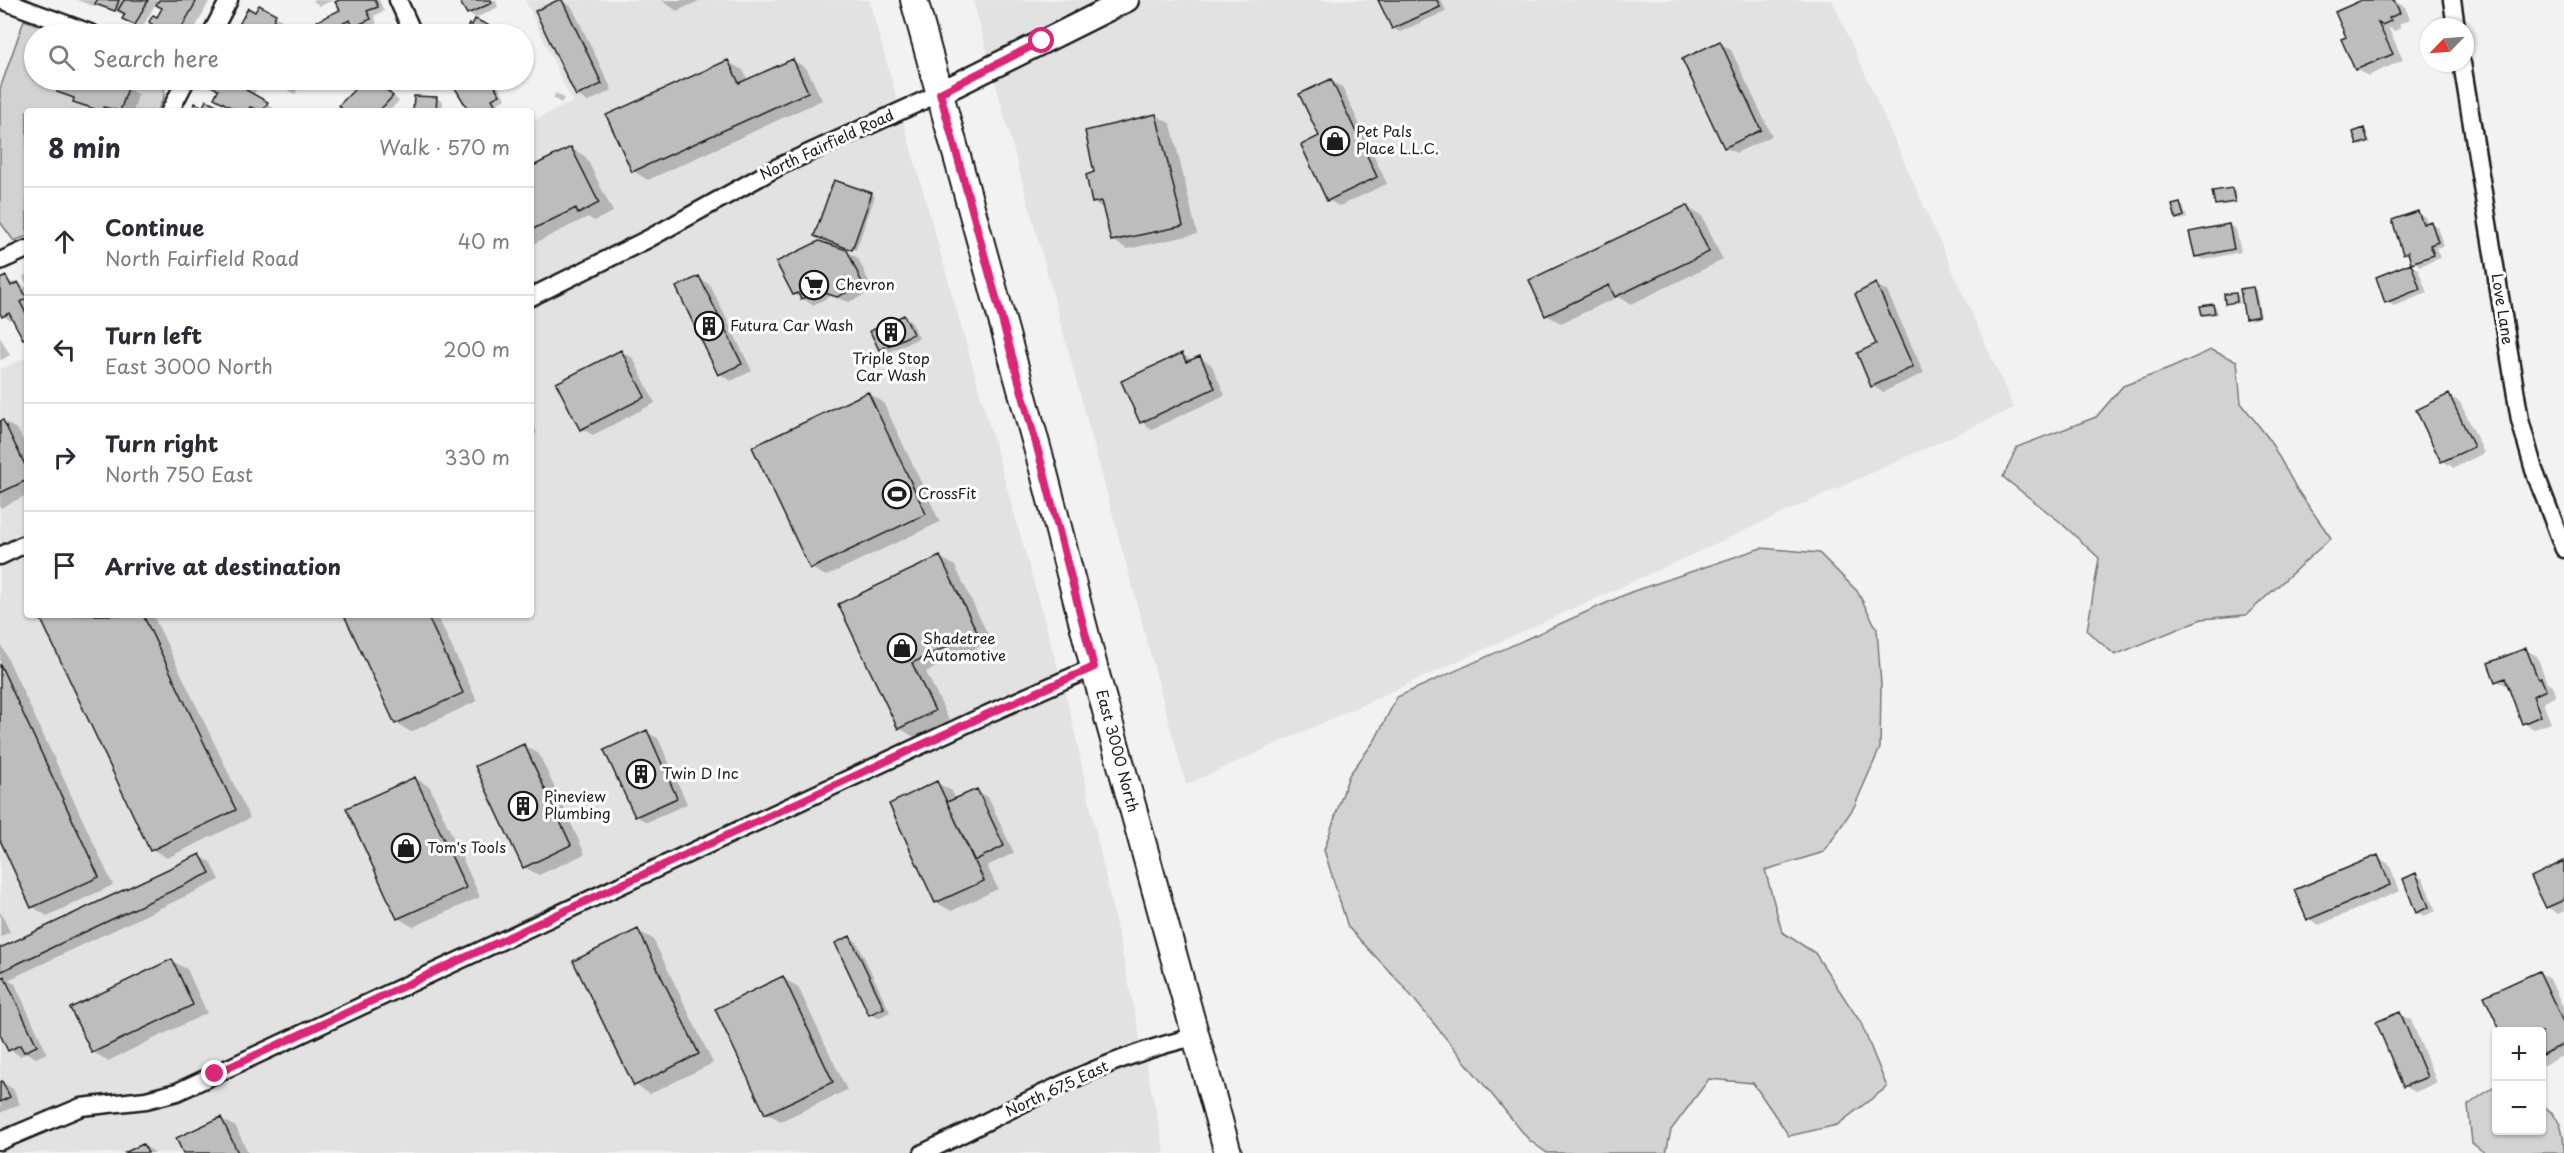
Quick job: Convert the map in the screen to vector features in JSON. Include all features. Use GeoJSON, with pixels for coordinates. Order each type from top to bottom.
{"type":"FeatureCollection","features":[{"type":"Feature","properties":{"kind":"main road","name":"East 3000 North"},"geometry":{"type":"LineString","coordinates":[[914,0],[1228,1153]]}},
{"type":"Feature","properties":{"kind":"main road","name":"North Fairfield Road"},"geometry":{"type":"LineString","coordinates":[[940,93],[1127,0]]}},
{"type":"Feature","properties":{"kind":"street"},"geometry":{"type":"LineString","coordinates":[[1,0],[66,24]]}},
{"type":"Feature","properties":{"kind":"street"},"geometry":{"type":"LineString","coordinates":[[216,24],[229,0]]}},
{"type":"Feature","properties":{"kind":"street"},"geometry":{"type":"LineString","coordinates":[[398,0],[409,24]]}},
{"type":"Feature","properties":{"kind":"street"},"geometry":{"type":"LineString","coordinates":[[2452,0],[2455,18]]}},
{"type":"Feature","properties":{"kind":"street","name":"Love Lane"},"geometry":{"type":"LineString","coordinates":[[2463,72],[2520,420],[2534,470],[2564,549]]}},
{"type":"Feature","properties":{"kind":"street"},"geometry":{"type":"LineString","coordinates":[[171,108],[179,90]]}},
{"type":"Feature","properties":{"kind":"street","name":"North Fairfield Road"},"geometry":{"type":"LineString","coordinates":[[534,296],[648,239],[778,166],[940,93]]}},
{"type":"Feature","properties":{"kind":"street"},"geometry":{"type":"LineString","coordinates":[[2,255],[24,250]]}},
{"type":"Feature","properties":{"kind":"street"},"geometry":{"type":"LineString","coordinates":[[0,556],[24,544]]}},
{"type":"Feature","properties":{"kind":"street"},"geometry":{"type":"LineString","coordinates":[[0,1141],[81,1107],[146,1100],[177,1092],[1094,667]]}},
{"type":"Feature","properties":{"kind":"street","name":"North 675 East"},"geometry":{"type":"LineString","coordinates":[[923,1153],[1079,1078],[1154,1046],[1195,1037]]}},
{"type":"Feature","properties":{"kind":"shaded area"},"geometry":{"type":"Polygon","coordinates":[[[525,0],[869,0],[1070,711],[1165,1153],[0,1153],[0,369],[24,358],[24,618],[534,618],[534,121],[572,102],[525,0]]]}},
{"type":"Feature","properties":{"kind":"shaded area"},"geometry":{"type":"Polygon","coordinates":[[[973,0],[1832,0],[2014,408],[1186,785],[973,0]]]}},
{"type":"Feature","properties":{"kind":"shaded area"},"geometry":{"type":"Polygon","coordinates":[[[24,20],[35,24],[24,24],[24,90],[164,90],[164,92],[158,108],[24,108],[24,237],[14,241],[0,222],[0,89],[24,20]]]}},
{"type":"Feature","properties":{"kind":"shaded area"},"geometry":{"type":"Polygon","coordinates":[[[2211,350],[2237,361],[2241,403],[2269,439],[2298,491],[2331,538],[2246,615],[2202,619],[2115,655],[2087,631],[2099,558],[2059,521],[2003,477],[2017,447],[2096,417],[2123,386],[2211,350]]]}},
{"type":"Feature","properties":{"kind":"shaded area"},"geometry":{"type":"Polygon","coordinates":[[[1761,548],[1819,553],[1857,591],[1877,629],[1881,685],[1880,748],[1854,807],[1824,852],[1765,870],[1782,932],[1815,953],[1861,1023],[1887,1087],[1837,1125],[1789,1136],[1753,1083],[1709,1079],[1671,1130],[1666,1153],[1547,1153],[1529,1140],[1404,987],[1348,927],[1324,850],[1349,775],[1375,740],[1397,697],[1631,592],[1761,548]]]}},
{"type":"Feature","properties":{"kind":"shaded area"},"geometry":{"type":"Polygon","coordinates":[[[2492,1088],[2492,1135],[2546,1135],[2546,1108],[2557,1120],[2562,1130],[2564,1153],[2485,1153],[2472,1143],[2468,1105],[2492,1088]]]}},
{"type":"Feature","properties":{"kind":"building"},"geometry":{"type":"Polygon","coordinates":[[[97,0],[119,0],[115,11],[95,4],[97,0]]]}},
{"type":"Feature","properties":{"kind":"building"},"geometry":{"type":"Polygon","coordinates":[[[124,0],[148,0],[136,24],[122,19],[125,14],[118,10],[124,0]]]}},
{"type":"Feature","properties":{"kind":"building"},"geometry":{"type":"Polygon","coordinates":[[[159,0],[197,0],[184,24],[152,24],[149,22],[153,15],[157,17],[162,8],[156,5],[159,0]]]}},
{"type":"Feature","properties":{"kind":"building"},"geometry":{"type":"Polygon","coordinates":[[[375,0],[378,7],[367,11],[371,19],[360,24],[352,24],[350,20],[341,24],[318,24],[317,21],[340,10],[335,2],[375,0]]]}},
{"type":"Feature","properties":{"kind":"building"},"geometry":{"type":"Polygon","coordinates":[[[459,0],[491,0],[492,3],[467,14],[459,0]]]}},
{"type":"Feature","properties":{"kind":"building"},"geometry":{"type":"Polygon","coordinates":[[[562,0],[602,84],[576,96],[535,11],[562,0]]]}},
{"type":"Feature","properties":{"kind":"building"},"geometry":{"type":"Polygon","coordinates":[[[1378,0],[1437,0],[1440,7],[1392,29],[1378,0]]]}},
{"type":"Feature","properties":{"kind":"building"},"geometry":{"type":"Polygon","coordinates":[[[2362,0],[2394,0],[2400,13],[2389,18],[2391,21],[2382,25],[2378,23],[2393,54],[2355,70],[2341,39],[2346,37],[2335,12],[2362,0]]]}},
{"type":"Feature","properties":{"kind":"building"},"geometry":{"type":"Polygon","coordinates":[[[259,5],[276,14],[273,21],[280,24],[239,24],[248,8],[255,12],[259,5]]]}},
{"type":"Feature","properties":{"kind":"building"},"geometry":{"type":"Polygon","coordinates":[[[475,19],[486,24],[472,24],[475,19]]]}},
{"type":"Feature","properties":{"kind":"building"},"geometry":{"type":"Polygon","coordinates":[[[1720,41],[1761,130],[1724,148],[1682,59],[1720,41]]]}},
{"type":"Feature","properties":{"kind":"building"},"geometry":{"type":"Polygon","coordinates":[[[793,59],[808,92],[632,172],[606,115],[728,60],[739,83],[793,59]]]}},
{"type":"Feature","properties":{"kind":"building","name":"Pet Pals Place L.L.C."},"geometry":{"type":"Polygon","coordinates":[[[1331,79],[1377,177],[1327,201],[1301,145],[1319,136],[1299,94],[1331,79]]]}},
{"type":"Feature","properties":{"kind":"building"},"geometry":{"type":"Polygon","coordinates":[[[58,90],[127,90],[121,108],[92,108],[73,102],[74,98],[57,92],[58,90]]]}},
{"type":"Feature","properties":{"kind":"building"},"geometry":{"type":"Polygon","coordinates":[[[218,90],[246,90],[268,102],[265,108],[232,108],[214,98],[218,90]]]}},
{"type":"Feature","properties":{"kind":"building"},"geometry":{"type":"Polygon","coordinates":[[[354,90],[387,90],[393,96],[382,108],[341,108],[339,105],[354,90]]]}},
{"type":"Feature","properties":{"kind":"building"},"geometry":{"type":"Polygon","coordinates":[[[456,90],[497,90],[500,95],[492,99],[497,108],[467,108],[456,90]]]}},
{"type":"Feature","properties":{"kind":"building"},"geometry":{"type":"Polygon","coordinates":[[[414,96],[437,97],[436,108],[413,108],[414,96]]]}},
{"type":"Feature","properties":{"kind":"building"},"geometry":{"type":"Polygon","coordinates":[[[206,100],[223,108],[192,108],[195,103],[203,107],[206,100]]]}},
{"type":"Feature","properties":{"kind":"building"},"geometry":{"type":"Polygon","coordinates":[[[1156,114],[1183,226],[1111,241],[1101,201],[1092,203],[1086,175],[1094,172],[1085,131],[1156,114]]]}},
{"type":"Feature","properties":{"kind":"building"},"geometry":{"type":"Polygon","coordinates":[[[2364,128],[2368,141],[2357,145],[2353,132],[2364,128]]]}},
{"type":"Feature","properties":{"kind":"building"},"geometry":{"type":"Polygon","coordinates":[[[571,147],[599,203],[578,214],[576,208],[534,229],[534,166],[571,147]]]}},
{"type":"Feature","properties":{"kind":"building","name":"Chevron"},"geometry":{"type":"Polygon","coordinates":[[[834,180],[872,193],[852,250],[814,236],[834,180]]]}},
{"type":"Feature","properties":{"kind":"building"},"geometry":{"type":"Polygon","coordinates":[[[2232,188],[2235,202],[2215,205],[2212,191],[2232,188]]]}},
{"type":"Feature","properties":{"kind":"building"},"geometry":{"type":"Polygon","coordinates":[[[2180,203],[2184,216],[2176,219],[2172,205],[2180,203]]]}},
{"type":"Feature","properties":{"kind":"building"},"geometry":{"type":"Polygon","coordinates":[[[1687,205],[1709,252],[1615,297],[1609,285],[1545,316],[1529,280],[1687,205]]]}},
{"type":"Feature","properties":{"kind":"building"},"geometry":{"type":"Polygon","coordinates":[[[2418,211],[2423,224],[2431,221],[2438,242],[2430,245],[2434,255],[2411,263],[2408,252],[2403,254],[2392,220],[2418,211]]]}},
{"type":"Feature","properties":{"kind":"building"},"geometry":{"type":"Polygon","coordinates":[[[2229,224],[2234,249],[2195,257],[2189,232],[2229,224]]]}},
{"type":"Feature","properties":{"kind":"building"},"geometry":{"type":"Polygon","coordinates":[[[819,241],[847,250],[863,285],[837,297],[819,291],[801,299],[798,293],[793,295],[776,262],[819,241]]]}},
{"type":"Feature","properties":{"kind":"building"},"geometry":{"type":"Polygon","coordinates":[[[2411,263],[2420,289],[2385,303],[2376,277],[2411,263]]]}},
{"type":"Feature","properties":{"kind":"building"},"geometry":{"type":"Polygon","coordinates":[[[6,276],[11,286],[18,282],[24,293],[24,300],[20,302],[24,309],[23,339],[9,313],[2,317],[0,313],[0,279],[6,276]]]}},
{"type":"Feature","properties":{"kind":"building","name":"Futura Car Wash"},"geometry":{"type":"Polygon","coordinates":[[[699,276],[742,364],[718,375],[676,287],[699,276]]]}},
{"type":"Feature","properties":{"kind":"building"},"geometry":{"type":"Polygon","coordinates":[[[1876,283],[1913,367],[1871,387],[1857,353],[1876,344],[1855,294],[1876,283]]]}},
{"type":"Feature","properties":{"kind":"building"},"geometry":{"type":"Polygon","coordinates":[[[2253,287],[2259,316],[2245,319],[2240,289],[2253,287]]]}},
{"type":"Feature","properties":{"kind":"building"},"geometry":{"type":"Polygon","coordinates":[[[2236,293],[2237,302],[2225,304],[2224,294],[2236,293]]]}},
{"type":"Feature","properties":{"kind":"building"},"geometry":{"type":"Polygon","coordinates":[[[2213,304],[2215,313],[2202,315],[2200,306],[2213,304]]]}},
{"type":"Feature","properties":{"kind":"building","name":"Triple Stop Car Wash"},"geometry":{"type":"Polygon","coordinates":[[[904,315],[913,334],[879,350],[870,331],[904,315]]]}},
{"type":"Feature","properties":{"kind":"building"},"geometry":{"type":"Polygon","coordinates":[[[621,350],[645,397],[580,430],[556,383],[621,350]]]}},
{"type":"Feature","properties":{"kind":"building"},"geometry":{"type":"Polygon","coordinates":[[[1182,353],[1186,362],[1200,356],[1215,388],[1140,423],[1121,381],[1182,353]]]}},
{"type":"Feature","properties":{"kind":"building"},"geometry":{"type":"Polygon","coordinates":[[[868,392],[926,514],[810,569],[752,447],[868,392]]]}},
{"type":"Feature","properties":{"kind":"building"},"geometry":{"type":"Polygon","coordinates":[[[2449,394],[2474,447],[2441,462],[2416,410],[2449,394]]]}},
{"type":"Feature","properties":{"kind":"building"},"geometry":{"type":"Polygon","coordinates":[[[3,420],[24,463],[24,481],[0,493],[0,421],[3,420]]]}},
{"type":"Feature","properties":{"kind":"building","name":"Shadetree Automotive"},"geometry":{"type":"Polygon","coordinates":[[[940,556],[977,632],[912,663],[935,711],[898,729],[838,604],[940,556]]]}},
{"type":"Feature","properties":{"kind":"building"},"geometry":{"type":"Polygon","coordinates":[[[40,618],[144,618],[236,810],[150,851],[40,618]]]}},
{"type":"Feature","properties":{"kind":"building"},"geometry":{"type":"Polygon","coordinates":[[[345,618],[428,618],[463,693],[395,724],[345,618]]]}},
{"type":"Feature","properties":{"kind":"building"},"geometry":{"type":"Polygon","coordinates":[[[2526,648],[2538,679],[2541,678],[2546,690],[2533,696],[2541,716],[2522,724],[2505,678],[2495,682],[2488,663],[2526,648]]]}},
{"type":"Feature","properties":{"kind":"building"},"geometry":{"type":"Polygon","coordinates":[[[0,664],[99,877],[31,908],[0,840],[0,664]]]}},
{"type":"Feature","properties":{"kind":"building","name":"Twin D Inc"},"geometry":{"type":"Polygon","coordinates":[[[647,730],[677,798],[635,817],[604,750],[647,730]]]}},
{"type":"Feature","properties":{"kind":"building","name":"Pineview Plumbing"},"geometry":{"type":"Polygon","coordinates":[[[524,744],[571,845],[523,868],[475,766],[524,744]]]}},
{"type":"Feature","properties":{"kind":"building","name":"Tom's Tools"},"geometry":{"type":"Polygon","coordinates":[[[415,777],[466,888],[397,919],[346,808],[415,777]]]}},
{"type":"Feature","properties":{"kind":"building"},"geometry":{"type":"Polygon","coordinates":[[[937,781],[984,881],[935,903],[889,804],[937,781]]]}},
{"type":"Feature","properties":{"kind":"building"},"geometry":{"type":"Polygon","coordinates":[[[977,789],[1004,846],[974,861],[947,802],[977,789]]]}},
{"type":"Feature","properties":{"kind":"building"},"geometry":{"type":"Polygon","coordinates":[[[200,854],[210,873],[0,972],[0,948],[200,854]]]}},
{"type":"Feature","properties":{"kind":"building"},"geometry":{"type":"Polygon","coordinates":[[[2378,855],[2390,885],[2307,920],[2294,890],[2378,855]]]}},
{"type":"Feature","properties":{"kind":"building"},"geometry":{"type":"Polygon","coordinates":[[[2564,861],[2564,900],[2546,908],[2531,877],[2564,861]]]}},
{"type":"Feature","properties":{"kind":"building"},"geometry":{"type":"Polygon","coordinates":[[[2416,873],[2429,907],[2416,913],[2403,879],[2416,873]]]}},
{"type":"Feature","properties":{"kind":"building"},"geometry":{"type":"Polygon","coordinates":[[[638,929],[699,1054],[634,1086],[573,961],[638,929]]]}},
{"type":"Feature","properties":{"kind":"building"},"geometry":{"type":"Polygon","coordinates":[[[850,936],[884,1008],[869,1015],[835,943],[850,936]]]}},
{"type":"Feature","properties":{"kind":"building"},"geometry":{"type":"Polygon","coordinates":[[[172,959],[193,1005],[92,1053],[70,1008],[172,959]]]}},
{"type":"Feature","properties":{"kind":"building"},"geometry":{"type":"Polygon","coordinates":[[[2539,971],[2564,1024],[2564,1044],[2546,1053],[2546,1027],[2499,1027],[2484,996],[2539,971]]]}},
{"type":"Feature","properties":{"kind":"building"},"geometry":{"type":"Polygon","coordinates":[[[4,976],[37,1046],[24,1052],[20,1045],[8,1051],[0,1034],[0,978],[4,976]]]}},
{"type":"Feature","properties":{"kind":"building"},"geometry":{"type":"Polygon","coordinates":[[[783,976],[833,1082],[765,1114],[715,1009],[783,976]]]}},
{"type":"Feature","properties":{"kind":"building"},"geometry":{"type":"Polygon","coordinates":[[[2400,1012],[2427,1077],[2403,1087],[2376,1022],[2400,1012]]]}},
{"type":"Feature","properties":{"kind":"building"},"geometry":{"type":"Polygon","coordinates":[[[2,1081],[10,1097],[0,1102],[0,1082],[2,1081]]]}},
{"type":"Feature","properties":{"kind":"building"},"geometry":{"type":"Polygon","coordinates":[[[221,1117],[238,1153],[183,1153],[176,1138],[221,1117]]]}},
{"type":"Feature","properties":{"kind":"building"},"geometry":{"type":"Polygon","coordinates":[[[143,1144],[148,1153],[124,1153],[143,1144]]]}},
{"type":"Feature","properties":{"kind":"place","name":"Pet Pals Place L.L.C."},"geometry":{"type":"Point","coordinates":[1335,141]}},
{"type":"Feature","properties":{"kind":"place","name":"Chevron"},"geometry":{"type":"Point","coordinates":[814,285]}},
{"type":"Feature","properties":{"kind":"place","name":"Futura Car Wash"},"geometry":{"type":"Point","coordinates":[709,326]}},
{"type":"Feature","properties":{"kind":"place","name":"Triple Stop Car Wash"},"geometry":{"type":"Point","coordinates":[891,332]}},
{"type":"Feature","properties":{"kind":"place","name":"CrossFit"},"geometry":{"type":"Point","coordinates":[897,494]}},
{"type":"Feature","properties":{"kind":"place","name":"Shadetree Automotive"},"geometry":{"type":"Point","coordinates":[902,648]}},
{"type":"Feature","properties":{"kind":"place","name":"Twin D Inc"},"geometry":{"type":"Point","coordinates":[641,774]}},
{"type":"Feature","properties":{"kind":"place","name":"Pineview Plumbing"},"geometry":{"type":"Point","coordinates":[523,806]}},
{"type":"Feature","properties":{"kind":"place","name":"Tom's Tools"},"geometry":{"type":"Point","coordinates":[406,848]}},
{"type":"Feature","properties":{"kind":"route"},"geometry":{"type":"LineString","coordinates":[[215,1074],[990,713],[1094,667],[1043,469],[1007,346],[940,93],[1042,41]]}}]}
